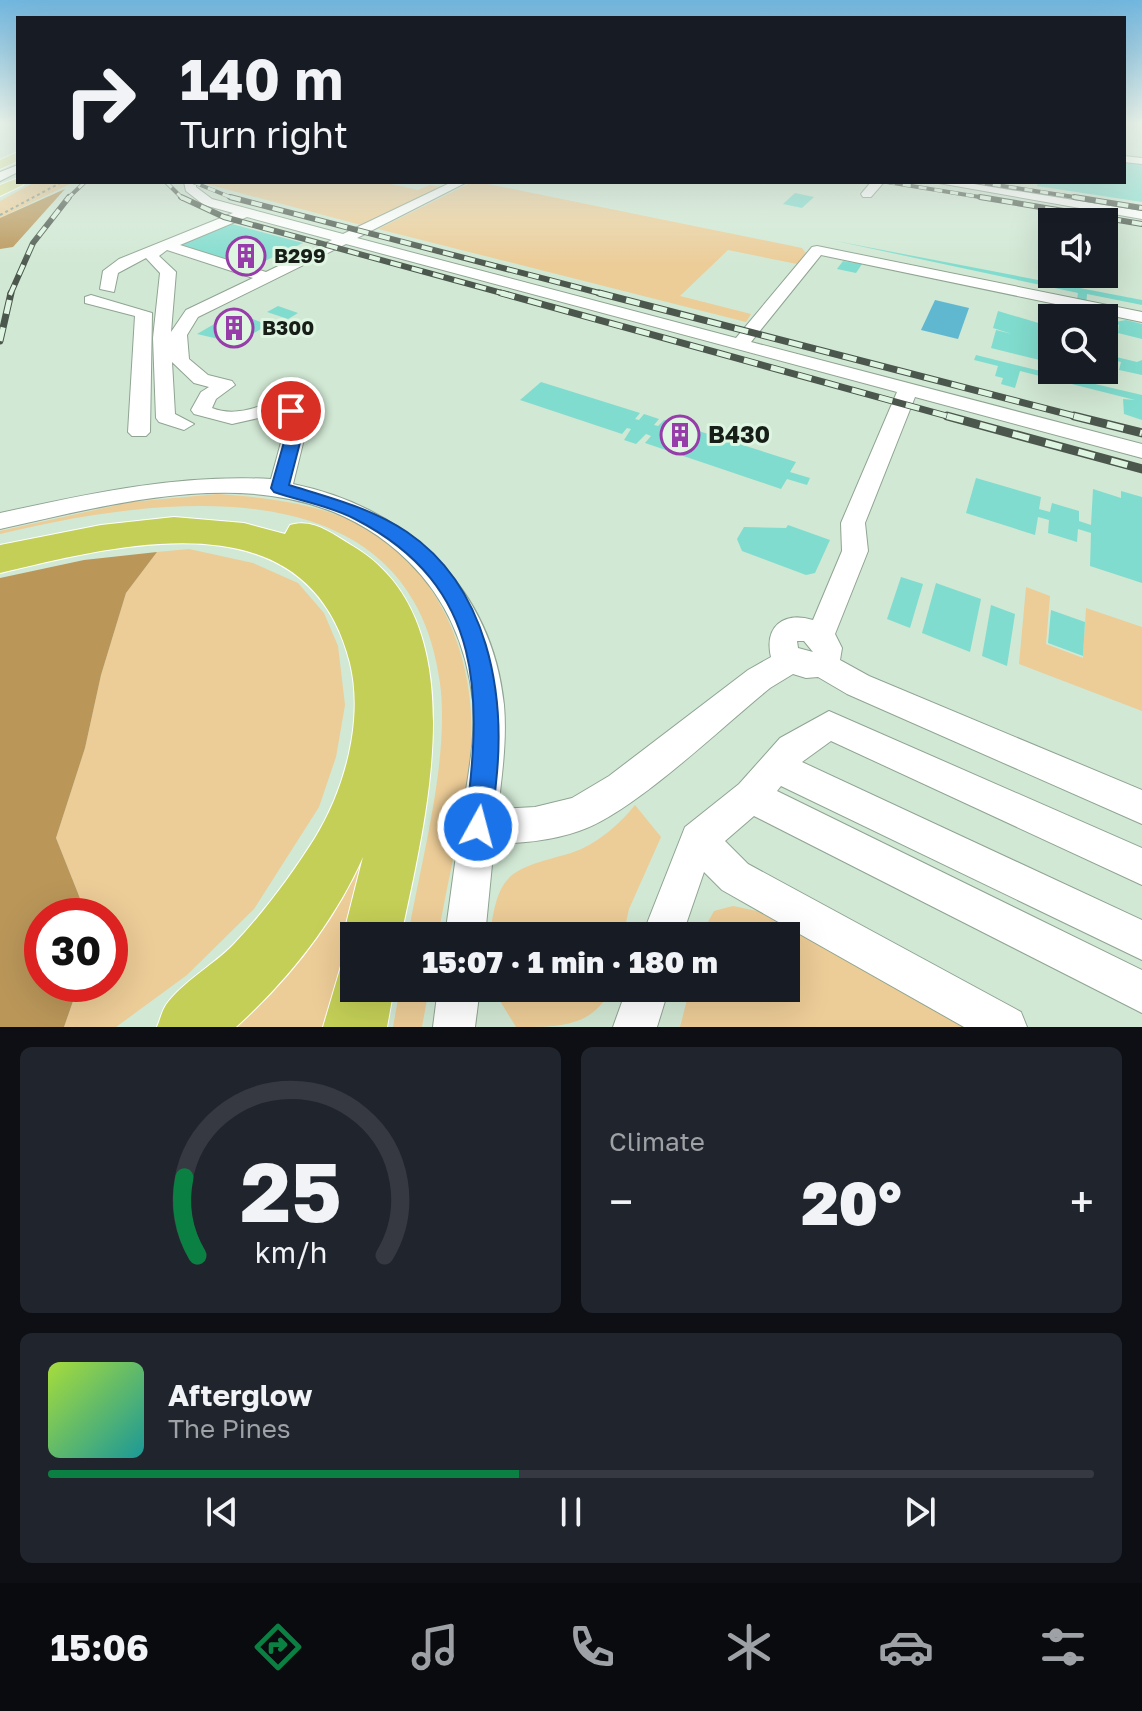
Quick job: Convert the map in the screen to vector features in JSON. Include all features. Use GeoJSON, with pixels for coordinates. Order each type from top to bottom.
{"type":"FeatureCollection","features":[{"type":"Feature","properties":{"kind":"highway"},"geometry":{"type":"LineString","coordinates":[[0,542],[145,517],[221,515],[288,527],[313,538],[357,568],[378,593],[396,624],[406,656],[412,706],[403,796],[375,922]]}},
{"type":"Feature","properties":{"kind":"highway"},"geometry":{"type":"LineString","coordinates":[[0,559],[123,535],[165,532],[205,532],[273,544],[322,570],[344,597],[369,646],[378,677],[375,744],[367,779],[334,858],[301,909],[256,965],[189,1027]]}},
{"type":"Feature","properties":{"kind":"highway"},"geometry":{"type":"LineString","coordinates":[[355,1027],[360,1002]]}},
{"type":"Feature","properties":{"kind":"street"},"geometry":{"type":"LineString","coordinates":[[190,184],[190,188],[208,202],[246,213],[1142,451]]}},
{"type":"Feature","properties":{"kind":"street"},"geometry":{"type":"LineString","coordinates":[[280,488],[294,435],[291,411],[284,405],[262,413],[217,419],[201,410],[208,396],[225,385],[201,379],[180,361],[178,335],[192,314],[457,184]]}},
{"type":"Feature","properties":{"kind":"street"},"geometry":{"type":"LineString","coordinates":[[867,194],[876,184]]}},
{"type":"Feature","properties":{"kind":"street"},"geometry":{"type":"LineString","coordinates":[[951,184],[1142,215]]}},
{"type":"Feature","properties":{"kind":"street"},"geometry":{"type":"LineString","coordinates":[[108,289],[109,276],[116,266],[246,213]]}},
{"type":"Feature","properties":{"kind":"street"},"geometry":{"type":"LineString","coordinates":[[159,248],[266,277]]}},
{"type":"Feature","properties":{"kind":"street"},"geometry":{"type":"LineString","coordinates":[[159,248],[152,257],[168,272],[162,338],[163,408],[166,418],[184,424]]}},
{"type":"Feature","properties":{"kind":"street"},"geometry":{"type":"LineString","coordinates":[[740,344],[817,250],[1142,317]]}},
{"type":"Feature","properties":{"kind":"street"},"geometry":{"type":"LineString","coordinates":[[91,300],[144,313],[139,432]]}},
{"type":"Feature","properties":{"kind":"street"},"geometry":{"type":"LineString","coordinates":[[478,827],[535,825],[579,814],[621,788],[759,679],[810,653],[855,551],[853,523],[908,389]]}},
{"type":"Feature","properties":{"kind":"street"},"geometry":{"type":"LineString","coordinates":[[0,521],[136,493],[222,484],[280,488],[336,504],[380,524],[414,548],[446,582],[475,640],[488,704],[487,752],[467,922]]}},
{"type":"Feature","properties":{"kind":"street"},"geometry":{"type":"LineString","coordinates":[[810,653],[858,685],[1142,807]]}},
{"type":"Feature","properties":{"kind":"street"},"geometry":{"type":"LineString","coordinates":[[666,922],[698,840],[751,796],[792,749],[829,725],[1142,867]]}},
{"type":"Feature","properties":{"kind":"street"},"geometry":{"type":"LineString","coordinates":[[777,767],[1142,940]]}},
{"type":"Feature","properties":{"kind":"street"},"geometry":{"type":"LineString","coordinates":[[751,796],[1142,992]]}},
{"type":"Feature","properties":{"kind":"street"},"geometry":{"type":"LineString","coordinates":[[698,840],[735,877],[1006,1027]]}},
{"type":"Feature","properties":{"kind":"street"},"geometry":{"type":"LineString","coordinates":[[454,1027],[457,1002]]}},
{"type":"Feature","properties":{"kind":"street"},"geometry":{"type":"LineString","coordinates":[[634,1027],[645,1002]]}},
{"type":"Feature","properties":{"kind":"path"},"geometry":{"type":"LineString","coordinates":[[0,215],[58,184]]}},
{"type":"Feature","properties":{"kind":"shaded area"},"geometry":{"type":"Polygon","coordinates":[[[31,184],[70,184],[0,218],[0,201],[31,184]]]}},
{"type":"Feature","properties":{"kind":"shaded area"},"geometry":{"type":"Polygon","coordinates":[[[207,184],[391,184],[418,190],[430,185],[441,187],[361,225],[207,184]]]}},
{"type":"Feature","properties":{"kind":"shaded area"},"geometry":{"type":"Polygon","coordinates":[[[468,184],[488,184],[802,248],[806,253],[797,264],[728,250],[680,296],[751,314],[746,322],[378,229],[468,184]]]}},
{"type":"Feature","properties":{"kind":"shaded area"},"geometry":{"type":"Polygon","coordinates":[[[65,189],[13,247],[0,249],[0,218],[65,189]]]}},
{"type":"Feature","properties":{"kind":"shaded area"},"geometry":{"type":"Polygon","coordinates":[[[218,494],[308,506],[337,515],[370,531],[398,552],[422,577],[442,607],[456,639],[466,673],[471,709],[469,769],[441,922],[411,922],[438,776],[442,712],[440,683],[419,611],[381,561],[329,528],[268,511],[201,506],[131,510],[63,520],[0,534],[0,531],[131,502],[218,494]]]}},
{"type":"Feature","properties":{"kind":"shaded area"},"geometry":{"type":"Polygon","coordinates":[[[226,523],[291,541],[339,567],[371,600],[390,640],[399,686],[398,736],[390,792],[360,922],[340,922],[341,1002],[335,1027],[215,1027],[252,992],[289,949],[324,900],[355,847],[379,792],[393,736],[395,682],[382,631],[355,589],[331,566],[287,542],[253,532],[217,527],[144,529],[70,540],[0,556],[0,551],[145,524],[226,523]]]}},
{"type":"Feature","properties":{"kind":"shaded area"},"geometry":{"type":"Polygon","coordinates":[[[189,549],[253,563],[298,583],[324,613],[338,646],[345,705],[336,757],[319,807],[254,909],[187,975],[116,1027],[64,1027],[73,1002],[128,1002],[128,898],[80,898],[56,838],[85,748],[101,675],[126,593],[157,552],[189,549]]]}},
{"type":"Feature","properties":{"kind":"shaded area"},"geometry":{"type":"Polygon","coordinates":[[[157,552],[126,593],[101,675],[85,748],[56,838],[80,898],[24,898],[24,1002],[73,1002],[64,1027],[0,1027],[0,578],[84,560],[157,552]]]}},
{"type":"Feature","properties":{"kind":"shaded area"},"geometry":{"type":"Polygon","coordinates":[[[1026,587],[1050,596],[1046,644],[1083,658],[1086,608],[1142,627],[1142,711],[1019,664],[1026,587]]]}},
{"type":"Feature","properties":{"kind":"shaded area"},"geometry":{"type":"Polygon","coordinates":[[[635,805],[661,837],[626,922],[492,922],[498,897],[511,876],[522,869],[589,845],[614,827],[635,805]]]}},
{"type":"Feature","properties":{"kind":"shaded area"},"geometry":{"type":"Polygon","coordinates":[[[733,906],[766,913],[782,922],[708,922],[714,911],[733,906]]]}},
{"type":"Feature","properties":{"kind":"shaded area"},"geometry":{"type":"Polygon","coordinates":[[[800,933],[964,1027],[680,1027],[686,1002],[800,1002],[800,933]]]}},
{"type":"Feature","properties":{"kind":"shaded area"},"geometry":{"type":"Polygon","coordinates":[[[397,1002],[426,1002],[422,1027],[393,1027],[397,1002]]]}},
{"type":"Feature","properties":{"kind":"shaded area"},"geometry":{"type":"Polygon","coordinates":[[[501,1002],[603,1002],[595,1011],[574,1022],[516,1027],[501,1002]]]}},
{"type":"Feature","properties":{"kind":"water"},"geometry":{"type":"Polygon","coordinates":[[[935,300],[969,308],[958,339],[921,330],[935,300]]]}},
{"type":"Feature","properties":{"kind":"building"},"geometry":{"type":"Polygon","coordinates":[[[1126,171],[1142,171],[1142,202],[1037,186],[1126,184],[1126,171]]]}},
{"type":"Feature","properties":{"kind":"building"},"geometry":{"type":"Polygon","coordinates":[[[795,193],[814,197],[802,208],[783,204],[795,193]]]}},
{"type":"Feature","properties":{"kind":"building","name":"B299"},"geometry":{"type":"Polygon","coordinates":[[[232,224],[303,243],[252,267],[180,245],[232,224]]]}},
{"type":"Feature","properties":{"kind":"building"},"geometry":{"type":"Polygon","coordinates":[[[836,241],[1038,280],[1038,284],[836,241]]]}},
{"type":"Feature","properties":{"kind":"building"},"geometry":{"type":"Polygon","coordinates":[[[843,261],[862,264],[856,273],[837,269],[843,261]]]}},
{"type":"Feature","properties":{"kind":"building"},"geometry":{"type":"Polygon","coordinates":[[[1055,288],[1080,288],[1142,300],[1142,305],[1087,294],[1086,304],[1076,304],[1078,293],[1055,288]]]}},
{"type":"Feature","properties":{"kind":"building"},"geometry":{"type":"Polygon","coordinates":[[[278,306],[298,313],[288,319],[267,312],[278,306]]]}},
{"type":"Feature","properties":{"kind":"building"},"geometry":{"type":"Polygon","coordinates":[[[998,311],[1038,323],[1038,360],[991,348],[996,330],[1012,334],[993,328],[998,311]]]}},
{"type":"Feature","properties":{"kind":"building","name":"B300"},"geometry":{"type":"Polygon","coordinates":[[[235,312],[268,325],[236,343],[197,334],[235,312]]]}},
{"type":"Feature","properties":{"kind":"building"},"geometry":{"type":"Polygon","coordinates":[[[1118,321],[1142,324],[1142,339],[1118,333],[1118,321]]]}},
{"type":"Feature","properties":{"kind":"building"},"geometry":{"type":"Polygon","coordinates":[[[976,355],[1038,370],[1038,376],[1020,371],[1015,388],[1001,384],[1003,378],[995,376],[998,366],[974,360],[976,355]]]}},
{"type":"Feature","properties":{"kind":"building"},"geometry":{"type":"Polygon","coordinates":[[[1118,357],[1137,362],[1142,360],[1142,375],[1119,370],[1121,362],[1118,357]]]}},
{"type":"Feature","properties":{"kind":"building","name":"B430"},"geometry":{"type":"Polygon","coordinates":[[[541,382],[640,413],[635,419],[639,420],[644,414],[659,419],[654,425],[658,426],[664,420],[796,462],[790,472],[810,478],[807,485],[787,479],[781,489],[645,443],[651,436],[646,434],[636,444],[624,440],[631,429],[627,428],[622,434],[520,400],[541,382]]]}},
{"type":"Feature","properties":{"kind":"building"},"geometry":{"type":"Polygon","coordinates":[[[1072,384],[1095,384],[1142,395],[1142,420],[1124,414],[1123,399],[1135,400],[1072,384]]]}},
{"type":"Feature","properties":{"kind":"building"},"geometry":{"type":"Polygon","coordinates":[[[976,478],[1041,497],[1039,509],[1050,512],[1052,503],[1079,511],[1079,521],[1091,525],[1093,489],[1121,498],[1121,491],[1142,497],[1142,583],[1090,566],[1091,533],[1078,529],[1077,542],[1048,533],[1049,520],[1038,517],[1035,535],[966,513],[976,478]]]}},
{"type":"Feature","properties":{"kind":"building"},"geometry":{"type":"Polygon","coordinates":[[[788,525],[830,540],[815,573],[806,575],[742,551],[737,539],[744,527],[786,528],[788,525]]]}},
{"type":"Feature","properties":{"kind":"building"},"geometry":{"type":"Polygon","coordinates":[[[901,577],[923,584],[910,628],[887,619],[901,577]]]}},
{"type":"Feature","properties":{"kind":"building"},"geometry":{"type":"Polygon","coordinates":[[[936,583],[981,599],[970,652],[922,633],[936,583]]]}},
{"type":"Feature","properties":{"kind":"building"},"geometry":{"type":"Polygon","coordinates":[[[991,605],[1015,614],[1007,666],[982,656],[991,605]]]}},
{"type":"Feature","properties":{"kind":"building"},"geometry":{"type":"Polygon","coordinates":[[[1051,610],[1085,622],[1083,656],[1048,643],[1051,610]]]}},
{"type":"Feature","properties":{"kind":"railway"},"geometry":{"type":"LineString","coordinates":[[69,197],[83,184]]}},
{"type":"Feature","properties":{"kind":"railway"},"geometry":{"type":"LineString","coordinates":[[168,184],[181,197]]}},
{"type":"Feature","properties":{"kind":"railway"},"geometry":{"type":"LineString","coordinates":[[198,184],[230,197]]}},
{"type":"Feature","properties":{"kind":"railway"},"geometry":{"type":"LineString","coordinates":[[899,184],[992,199]]}},
{"type":"Feature","properties":{"kind":"railway"},"geometry":{"type":"LineString","coordinates":[[990,184],[1087,199]]}},
{"type":"Feature","properties":{"kind":"railway"},"geometry":{"type":"LineString","coordinates":[[10,295],[33,243],[69,197]]}},
{"type":"Feature","properties":{"kind":"railway"},"geometry":{"type":"LineString","coordinates":[[181,197],[224,217],[509,295]]}},
{"type":"Feature","properties":{"kind":"railway"},"geometry":{"type":"LineString","coordinates":[[230,197],[607,295]]}},
{"type":"Feature","properties":{"kind":"railway"},"geometry":{"type":"LineString","coordinates":[[230,197],[235,199]]}},
{"type":"Feature","properties":{"kind":"railway"},"geometry":{"type":"LineString","coordinates":[[980,197],[992,199]]}},
{"type":"Feature","properties":{"kind":"railway"},"geometry":{"type":"LineString","coordinates":[[1074,197],[1142,208]]}},
{"type":"Feature","properties":{"kind":"railway"},"geometry":{"type":"LineString","coordinates":[[992,199],[1142,224]]}},
{"type":"Feature","properties":{"kind":"railway"},"geometry":{"type":"LineString","coordinates":[[0,341],[11,293]]}},
{"type":"Feature","properties":{"kind":"railway"},"geometry":{"type":"LineString","coordinates":[[501,293],[954,418]]}},
{"type":"Feature","properties":{"kind":"railway"},"geometry":{"type":"LineString","coordinates":[[599,293],[1082,418]]}},
{"type":"Feature","properties":{"kind":"railway"},"geometry":{"type":"LineString","coordinates":[[947,416],[1142,469]]}},
{"type":"Feature","properties":{"kind":"railway"},"geometry":{"type":"LineString","coordinates":[[1074,416],[1082,418]]}},
{"type":"Feature","properties":{"kind":"railway"},"geometry":{"type":"LineString","coordinates":[[1082,418],[1142,433]]}},
{"type":"Feature","properties":{"kind":"place","name":"B299"},"geometry":{"type":"Point","coordinates":[246,256]}},
{"type":"Feature","properties":{"kind":"place","name":"B300"},"geometry":{"type":"Point","coordinates":[234,328]}},
{"type":"Feature","properties":{"kind":"place","name":"B430"},"geometry":{"type":"Point","coordinates":[680,435]}},
{"type":"Feature","properties":{"kind":"route"},"geometry":{"type":"LineString","coordinates":[[291,411],[294,435],[280,488],[311,495],[359,513],[403,538],[446,582],[464,615],[475,640],[488,704],[487,752],[478,827]]}}]}
